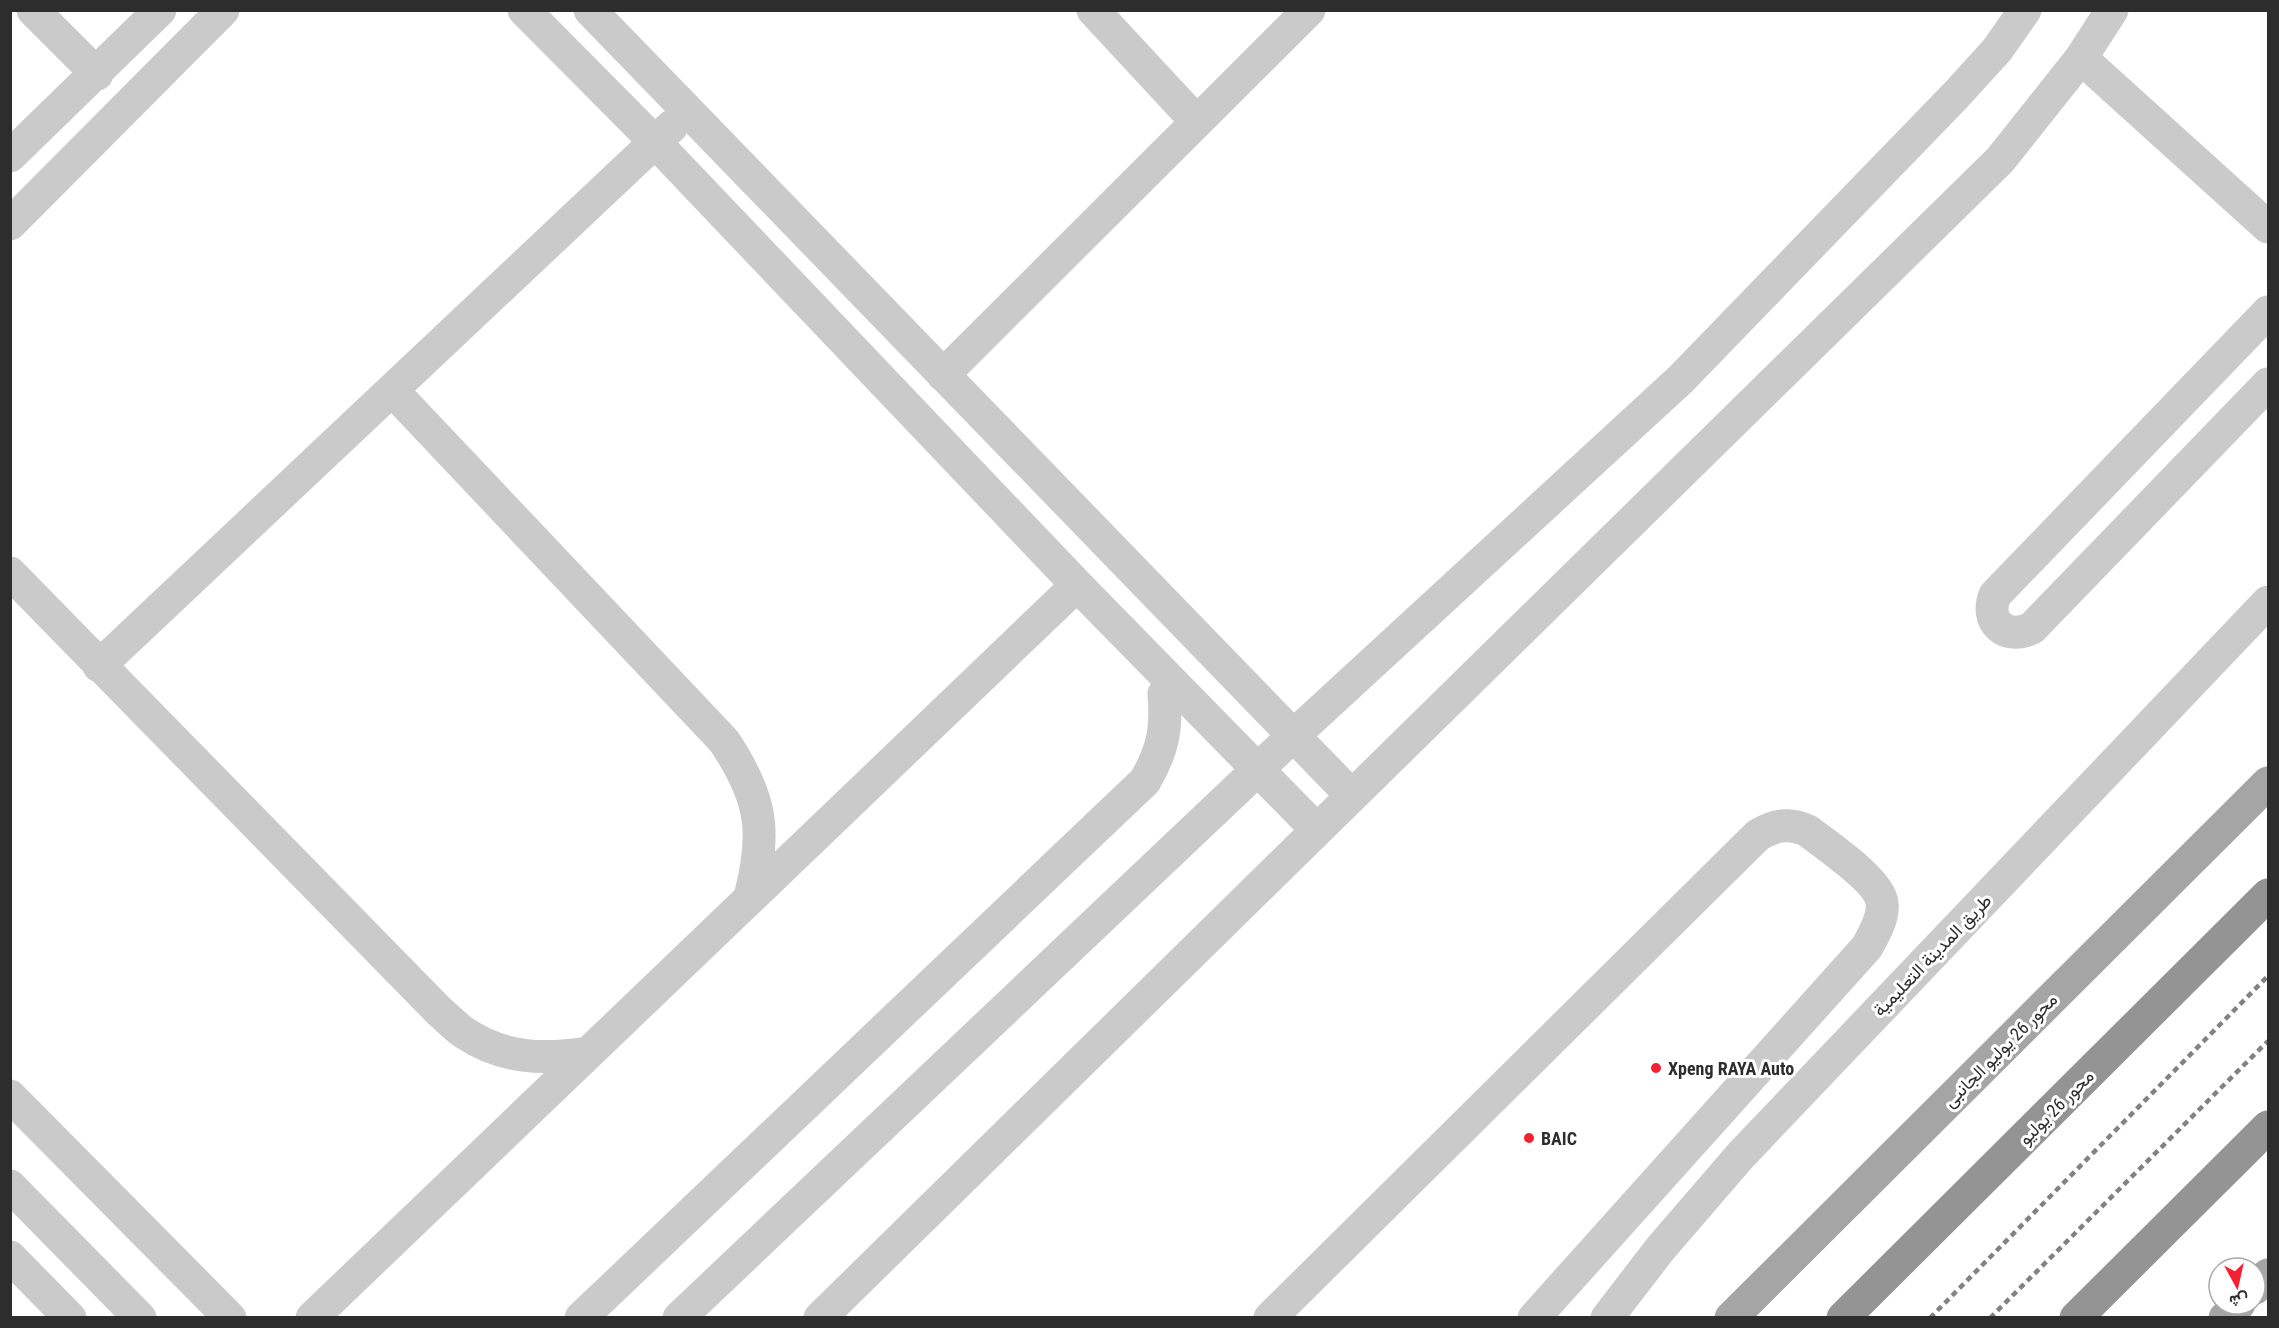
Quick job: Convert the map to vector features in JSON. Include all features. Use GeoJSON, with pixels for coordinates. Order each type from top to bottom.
{"type":"FeatureCollection","features":[{"type":"Feature","properties":{"kind":"highway","name":"محور 26 يوليو"},"geometry":{"type":"LineString","coordinates":[[1844,1317],[2268,896]]}},
{"type":"Feature","properties":{"kind":"highway"},"geometry":{"type":"LineString","coordinates":[[2076,1317],[2268,1127]]}},
{"type":"Feature","properties":{"kind":"main road","name":"محور 26 يوليو الجانبى"},"geometry":{"type":"LineString","coordinates":[[1731,1317],[2268,783]]}},
{"type":"Feature","properties":{"kind":"street"},"geometry":{"type":"LineString","coordinates":[[33,10],[97,74]]}},
{"type":"Feature","properties":{"kind":"street"},"geometry":{"type":"LineString","coordinates":[[10,156],[97,74],[160,10]]}},
{"type":"Feature","properties":{"kind":"street"},"geometry":{"type":"LineString","coordinates":[[10,224],[223,10]]}},
{"type":"Feature","properties":{"kind":"street"},"geometry":{"type":"LineString","coordinates":[[524,10],[656,142],[1173,685],[1317,830]]}},
{"type":"Feature","properties":{"kind":"street"},"geometry":{"type":"LineString","coordinates":[[590,10],[1352,796]]}},
{"type":"Feature","properties":{"kind":"street"},"geometry":{"type":"LineString","coordinates":[[1093,10],[1196,121]]}},
{"type":"Feature","properties":{"kind":"street"},"geometry":{"type":"LineString","coordinates":[[943,375],[1309,10]]}},
{"type":"Feature","properties":{"kind":"street"},"geometry":{"type":"LineString","coordinates":[[679,1317],[1293,736],[1681,379],[1956,95],[1997,50],[2025,10]]}},
{"type":"Feature","properties":{"kind":"street"},"geometry":{"type":"LineString","coordinates":[[820,1317],[2001,160],[2081,58],[2112,10]]}},
{"type":"Feature","properties":{"kind":"street"},"geometry":{"type":"LineString","coordinates":[[2081,58],[2268,227]]}},
{"type":"Feature","properties":{"kind":"street"},"geometry":{"type":"LineString","coordinates":[[623,109],[655,78]]}},
{"type":"Feature","properties":{"kind":"street"},"geometry":{"type":"LineString","coordinates":[[99,666],[688,111]]}},
{"type":"Feature","properties":{"kind":"street"},"geometry":{"type":"LineString","coordinates":[[2268,312],[1995,595],[1992,614],[1996,623],[2003,630],[2012,633],[2023,633],[2031,628],[2268,384]]}},
{"type":"Feature","properties":{"kind":"street"},"geometry":{"type":"LineString","coordinates":[[392,390],[724,741],[742,769],[751,789],[760,832],[758,865],[750,897]]}},
{"type":"Feature","properties":{"kind":"street"},"geometry":{"type":"LineString","coordinates":[[2179,405],[2216,438]]}},
{"type":"Feature","properties":{"kind":"street"},"geometry":{"type":"LineString","coordinates":[[10,573],[439,1011],[463,1032],[492,1047],[523,1056],[556,1058],[588,1053]]}},
{"type":"Feature","properties":{"kind":"street"},"geometry":{"type":"LineString","coordinates":[[312,1317],[1077,585]]}},
{"type":"Feature","properties":{"kind":"street","name":"طريق المدينة التعليمية"},"geometry":{"type":"LineString","coordinates":[[1607,1317],[1660,1249],[1741,1155],[2268,602]]}},
{"type":"Feature","properties":{"kind":"street"},"geometry":{"type":"LineString","coordinates":[[581,1317],[1145,781],[1164,739],[1166,717],[1164,694],[1173,685]]}},
{"type":"Feature","properties":{"kind":"street"},"geometry":{"type":"LineString","coordinates":[[1270,1317],[1758,835],[1777,826],[1799,826],[1865,876],[1877,891],[1882,902],[1876,932],[1867,947],[1534,1317]]}},
{"type":"Feature","properties":{"kind":"street"},"geometry":{"type":"LineString","coordinates":[[10,1096],[230,1317]]}},
{"type":"Feature","properties":{"kind":"street"},"geometry":{"type":"LineString","coordinates":[[10,1186],[140,1317]]}},
{"type":"Feature","properties":{"kind":"street"},"geometry":{"type":"LineString","coordinates":[[10,1257],[70,1317]]}},
{"type":"Feature","properties":{"kind":"railway"},"geometry":{"type":"LineString","coordinates":[[1930,1318],[2268,976]]}},
{"type":"Feature","properties":{"kind":"railway"},"geometry":{"type":"LineString","coordinates":[[1990,1318],[2268,1041]]}},
{"type":"Feature","properties":{"kind":"place","name":"Xpeng RAYA Auto"},"geometry":{"type":"Point","coordinates":[1656,1068]}},
{"type":"Feature","properties":{"kind":"place","name":"BAIC"},"geometry":{"type":"Point","coordinates":[1529,1138]}}]}
